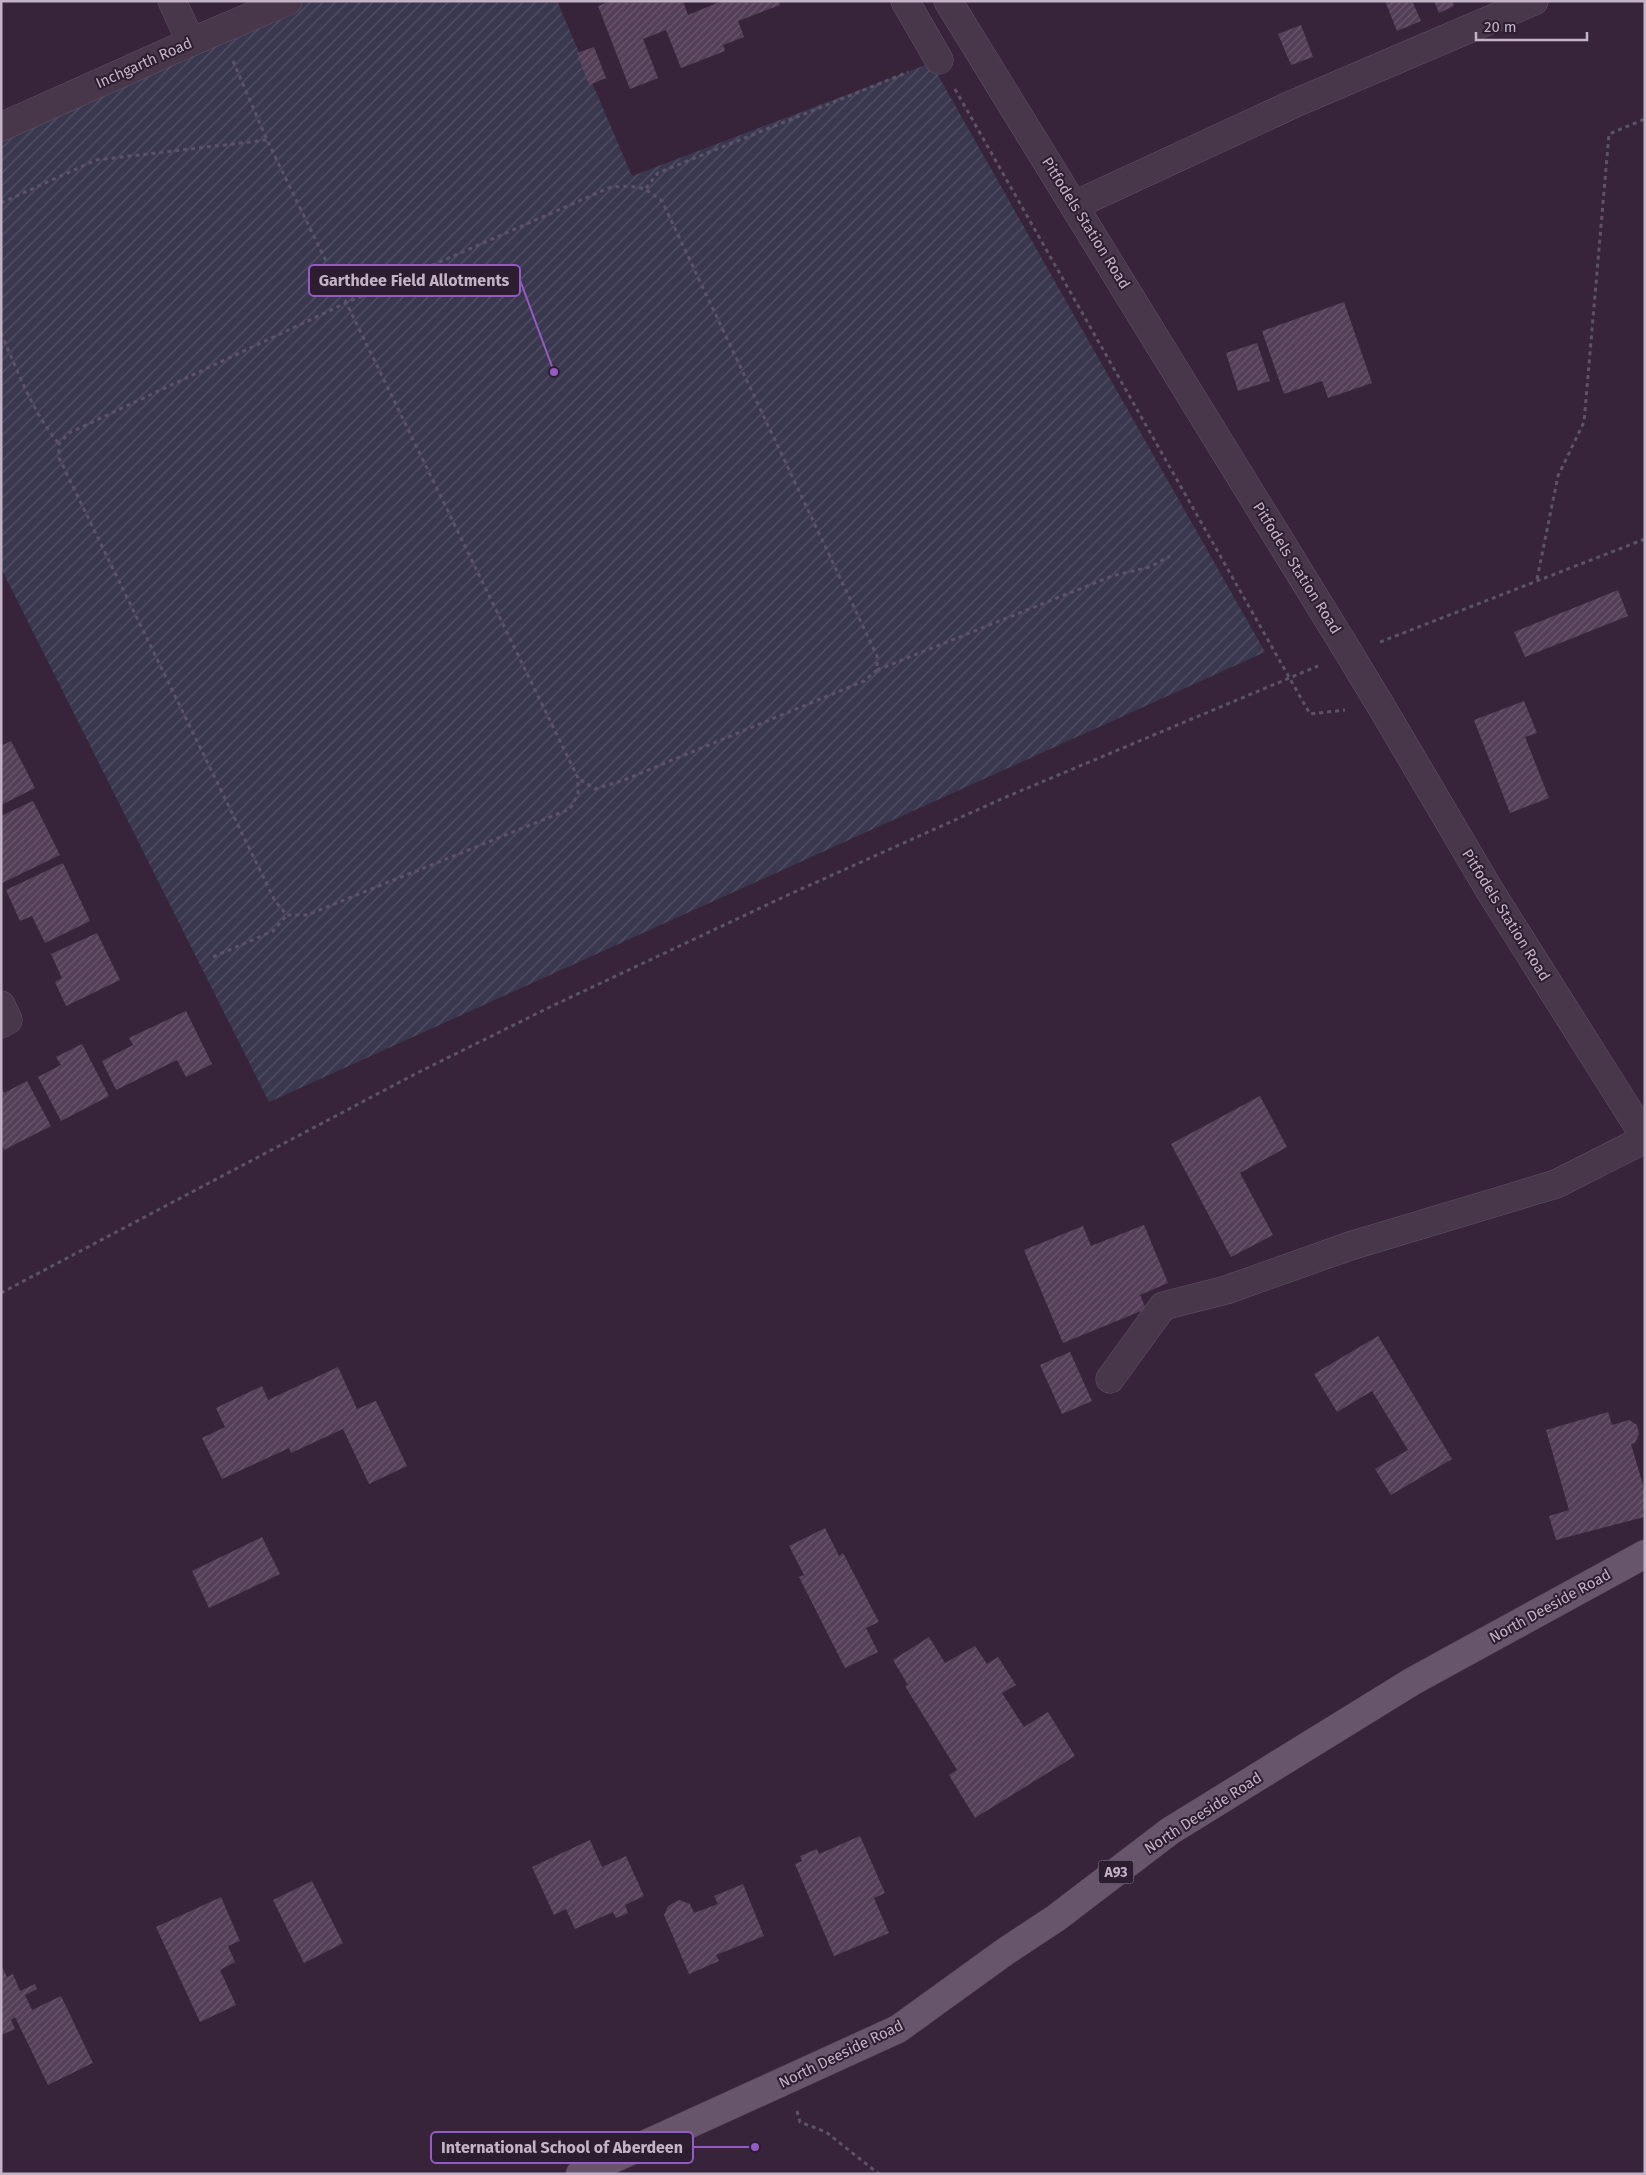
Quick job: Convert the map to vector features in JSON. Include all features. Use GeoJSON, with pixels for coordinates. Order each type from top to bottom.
{"type":"FeatureCollection","features":[{"type":"Feature","properties":{"kind":"main road","name":"North Deeside Road"},"geometry":{"type":"LineString","coordinates":[[580,2174],[898,2029],[1006,1951],[1056,1918],[1170,1832],[1413,1682],[1645,1554]]}},
{"type":"Feature","properties":{"kind":"street"},"geometry":{"type":"LineString","coordinates":[[172,1],[191,42]]}},
{"type":"Feature","properties":{"kind":"street","name":"Inchgarth Road"},"geometry":{"type":"LineString","coordinates":[[1,127],[288,1]]}},
{"type":"Feature","properties":{"kind":"street"},"geometry":{"type":"LineString","coordinates":[[905,1],[939,60]]}},
{"type":"Feature","properties":{"kind":"street","name":"Pitfodels Station Road"},"geometry":{"type":"LineString","coordinates":[[948,1],[1341,640],[1490,891],[1645,1138]]}},
{"type":"Feature","properties":{"kind":"street"},"geometry":{"type":"LineString","coordinates":[[1075,205],[1293,104],[1534,1]]}},
{"type":"Feature","properties":{"kind":"street"},"geometry":{"type":"LineString","coordinates":[[1,1005],[8,1020],[1,1024]]}},
{"type":"Feature","properties":{"kind":"street"},"geometry":{"type":"LineString","coordinates":[[1110,1379],[1163,1306],[1226,1290],[1350,1246],[1556,1184],[1645,1138]]}},
{"type":"Feature","properties":{"kind":"path"},"geometry":{"type":"LineString","coordinates":[[1,333],[23,385],[39,416],[59,444],[59,458],[274,901],[287,915],[307,915],[570,809],[578,794],[578,778],[267,140],[219,30]]}},
{"type":"Feature","properties":{"kind":"path"},"geometry":{"type":"LineString","coordinates":[[646,188],[658,173],[939,60],[1310,714],[1380,706]]}},
{"type":"Feature","properties":{"kind":"path"},"geometry":{"type":"LineString","coordinates":[[1537,579],[1558,476],[1584,422],[1609,134],[1645,119]]}},
{"type":"Feature","properties":{"kind":"path"},"geometry":{"type":"LineString","coordinates":[[1,204],[96,160],[267,140]]}},
{"type":"Feature","properties":{"kind":"path"},"geometry":{"type":"LineString","coordinates":[[59,444],[68,433],[346,303],[611,188],[633,186],[646,188],[662,200],[877,656],[877,670]]}},
{"type":"Feature","properties":{"kind":"path"},"geometry":{"type":"LineString","coordinates":[[1378,642],[1537,579],[1645,539]]}},
{"type":"Feature","properties":{"kind":"path"},"geometry":{"type":"LineString","coordinates":[[578,778],[595,789],[624,780],[864,681],[877,670],[1112,576],[1150,567],[1170,556]]}},
{"type":"Feature","properties":{"kind":"path"},"geometry":{"type":"LineString","coordinates":[[1,1293],[416,1073],[550,1007],[799,890],[1006,797],[1325,664]]}},
{"type":"Feature","properties":{"kind":"path"},"geometry":{"type":"LineString","coordinates":[[213,957],[273,931],[287,915]]}},
{"type":"Feature","properties":{"kind":"path"},"geometry":{"type":"LineString","coordinates":[[809,2071],[814,2086],[796,2104],[800,2122],[826,2132],[879,2174]]}},
{"type":"Feature","properties":{"kind":"shaded area"},"geometry":{"type":"Polygon","coordinates":[[[288,1],[557,1],[632,176],[931,63],[1265,652],[269,1102],[1,568],[1,127],[288,1]]]}},
{"type":"Feature","properties":{"kind":"building"},"geometry":{"type":"Polygon","coordinates":[[[610,1],[683,1],[688,15],[722,1],[779,1],[780,5],[738,21],[744,37],[723,45],[725,51],[681,68],[666,30],[643,39],[658,78],[630,89],[598,6],[610,1]]]}},
{"type":"Feature","properties":{"kind":"building"},"geometry":{"type":"Polygon","coordinates":[[[1385,1],[1412,1],[1421,21],[1397,31],[1385,1]]]}},
{"type":"Feature","properties":{"kind":"building"},"geometry":{"type":"Polygon","coordinates":[[[1434,1],[1452,1],[1454,6],[1439,13],[1434,1]]]}},
{"type":"Feature","properties":{"kind":"building"},"geometry":{"type":"Polygon","coordinates":[[[1301,25],[1313,57],[1291,65],[1278,34],[1301,25]]]}},
{"type":"Feature","properties":{"kind":"building"},"geometry":{"type":"Polygon","coordinates":[[[594,47],[606,78],[589,85],[577,53],[594,47]]]}},
{"type":"Feature","properties":{"kind":"building"},"geometry":{"type":"Polygon","coordinates":[[[1344,302],[1372,383],[1328,398],[1322,381],[1284,394],[1262,331],[1344,302]]]}},
{"type":"Feature","properties":{"kind":"building"},"geometry":{"type":"Polygon","coordinates":[[[1257,343],[1270,381],[1238,391],[1226,353],[1257,343]]]}},
{"type":"Feature","properties":{"kind":"building"},"geometry":{"type":"Polygon","coordinates":[[[1618,590],[1628,616],[1525,657],[1514,632],[1618,590]]]}},
{"type":"Feature","properties":{"kind":"building"},"geometry":{"type":"Polygon","coordinates":[[[1524,701],[1537,733],[1525,737],[1549,798],[1510,813],[1474,720],[1524,701]]]}},
{"type":"Feature","properties":{"kind":"building"},"geometry":{"type":"Polygon","coordinates":[[[11,741],[35,788],[1,805],[1,746],[11,741]]]}},
{"type":"Feature","properties":{"kind":"building"},"geometry":{"type":"Polygon","coordinates":[[[33,801],[60,855],[2,883],[1,816],[33,801]]]}},
{"type":"Feature","properties":{"kind":"building"},"geometry":{"type":"Polygon","coordinates":[[[63,863],[90,921],[45,943],[32,916],[20,921],[6,890],[63,863]]]}},
{"type":"Feature","properties":{"kind":"building"},"geometry":{"type":"Polygon","coordinates":[[[97,933],[120,980],[66,1006],[55,982],[62,978],[51,954],[97,933]]]}},
{"type":"Feature","properties":{"kind":"building"},"geometry":{"type":"Polygon","coordinates":[[[186,1011],[212,1064],[186,1077],[177,1060],[116,1090],[102,1061],[133,1045],[129,1038],[186,1011]]]}},
{"type":"Feature","properties":{"kind":"building"},"geometry":{"type":"Polygon","coordinates":[[[82,1044],[109,1096],[61,1121],[38,1077],[61,1065],[56,1057],[82,1044]]]}},
{"type":"Feature","properties":{"kind":"building"},"geometry":{"type":"Polygon","coordinates":[[[27,1081],[51,1126],[4,1150],[1,1144],[1,1087],[4,1093],[27,1081]]]}},
{"type":"Feature","properties":{"kind":"building"},"geometry":{"type":"Polygon","coordinates":[[[1260,1096],[1287,1147],[1240,1173],[1273,1235],[1231,1257],[1171,1144],[1260,1096]]]}},
{"type":"Feature","properties":{"kind":"building"},"geometry":{"type":"Polygon","coordinates":[[[1144,1225],[1168,1283],[1140,1295],[1146,1309],[1063,1343],[1024,1250],[1083,1226],[1091,1246],[1144,1225]]]}},
{"type":"Feature","properties":{"kind":"building"},"geometry":{"type":"Polygon","coordinates":[[[1378,1336],[1452,1459],[1391,1495],[1375,1469],[1408,1450],[1372,1391],[1337,1412],[1314,1374],[1378,1336]]]}},
{"type":"Feature","properties":{"kind":"building"},"geometry":{"type":"Polygon","coordinates":[[[1070,1352],[1092,1401],[1062,1414],[1040,1365],[1070,1352]]]}},
{"type":"Feature","properties":{"kind":"building"},"geometry":{"type":"Polygon","coordinates":[[[338,1367],[357,1409],[376,1401],[407,1466],[369,1484],[343,1429],[291,1453],[289,1448],[222,1479],[202,1438],[225,1427],[216,1408],[262,1386],[268,1400],[338,1367]]]}},
{"type":"Feature","properties":{"kind":"building"},"geometry":{"type":"Polygon","coordinates":[[[1608,1412],[1612,1425],[1629,1420],[1637,1425],[1639,1434],[1635,1443],[1631,1444],[1645,1492],[1644,1517],[1556,1540],[1549,1516],[1569,1510],[1546,1430],[1608,1412]]]}},
{"type":"Feature","properties":{"kind":"building"},"geometry":{"type":"Polygon","coordinates":[[[825,1528],[839,1556],[843,1553],[879,1622],[866,1628],[878,1652],[845,1668],[799,1577],[804,1575],[789,1546],[825,1528]]]}},
{"type":"Feature","properties":{"kind":"building"},"geometry":{"type":"Polygon","coordinates":[[[262,1537],[280,1574],[209,1608],[192,1571],[262,1537]]]}},
{"type":"Feature","properties":{"kind":"building"},"geometry":{"type":"Polygon","coordinates":[[[929,1637],[945,1663],[975,1646],[987,1664],[998,1657],[1016,1685],[1002,1693],[1024,1727],[1048,1712],[1075,1756],[975,1818],[949,1775],[957,1770],[905,1686],[908,1685],[893,1660],[929,1637]]]}},
{"type":"Feature","properties":{"kind":"building"},"geometry":{"type":"Polygon","coordinates":[[[860,1836],[885,1893],[874,1898],[889,1933],[834,1956],[795,1864],[802,1861],[800,1856],[817,1849],[819,1854],[860,1836]]]}},
{"type":"Feature","properties":{"kind":"building"},"geometry":{"type":"Polygon","coordinates":[[[590,1840],[602,1867],[626,1856],[644,1896],[625,1905],[628,1913],[616,1918],[613,1912],[575,1929],[566,1909],[554,1915],[532,1867],[590,1840]]]}},
{"type":"Feature","properties":{"kind":"building"},"geometry":{"type":"Polygon","coordinates":[[[312,1881],[343,1943],[304,1963],[273,1900],[312,1881]]]}},
{"type":"Feature","properties":{"kind":"building"},"geometry":{"type":"Polygon","coordinates":[[[743,1884],[764,1936],[716,1955],[719,1961],[689,1974],[664,1915],[668,1906],[679,1900],[690,1904],[694,1913],[718,1904],[714,1896],[743,1884]]]}},
{"type":"Feature","properties":{"kind":"building"},"geometry":{"type":"Polygon","coordinates":[[[221,1897],[240,1941],[228,1946],[235,1962],[220,1970],[236,2005],[200,2022],[156,1927],[221,1897]]]}},
{"type":"Feature","properties":{"kind":"building"},"geometry":{"type":"Polygon","coordinates":[[[1,1965],[7,1977],[13,1974],[20,1991],[35,1984],[37,1989],[25,1995],[32,2010],[61,1996],[93,2063],[48,2085],[15,2017],[11,2020],[15,2029],[1,2035],[1,1965]]]}},
{"type":"Feature","properties":{"kind":"place","name":"Garthdee Field Allotments"},"geometry":{"type":"Point","coordinates":[554,372]}},
{"type":"Feature","properties":{"kind":"place","name":"International School of Aberdeen"},"geometry":{"type":"Point","coordinates":[755,2147]}}]}
